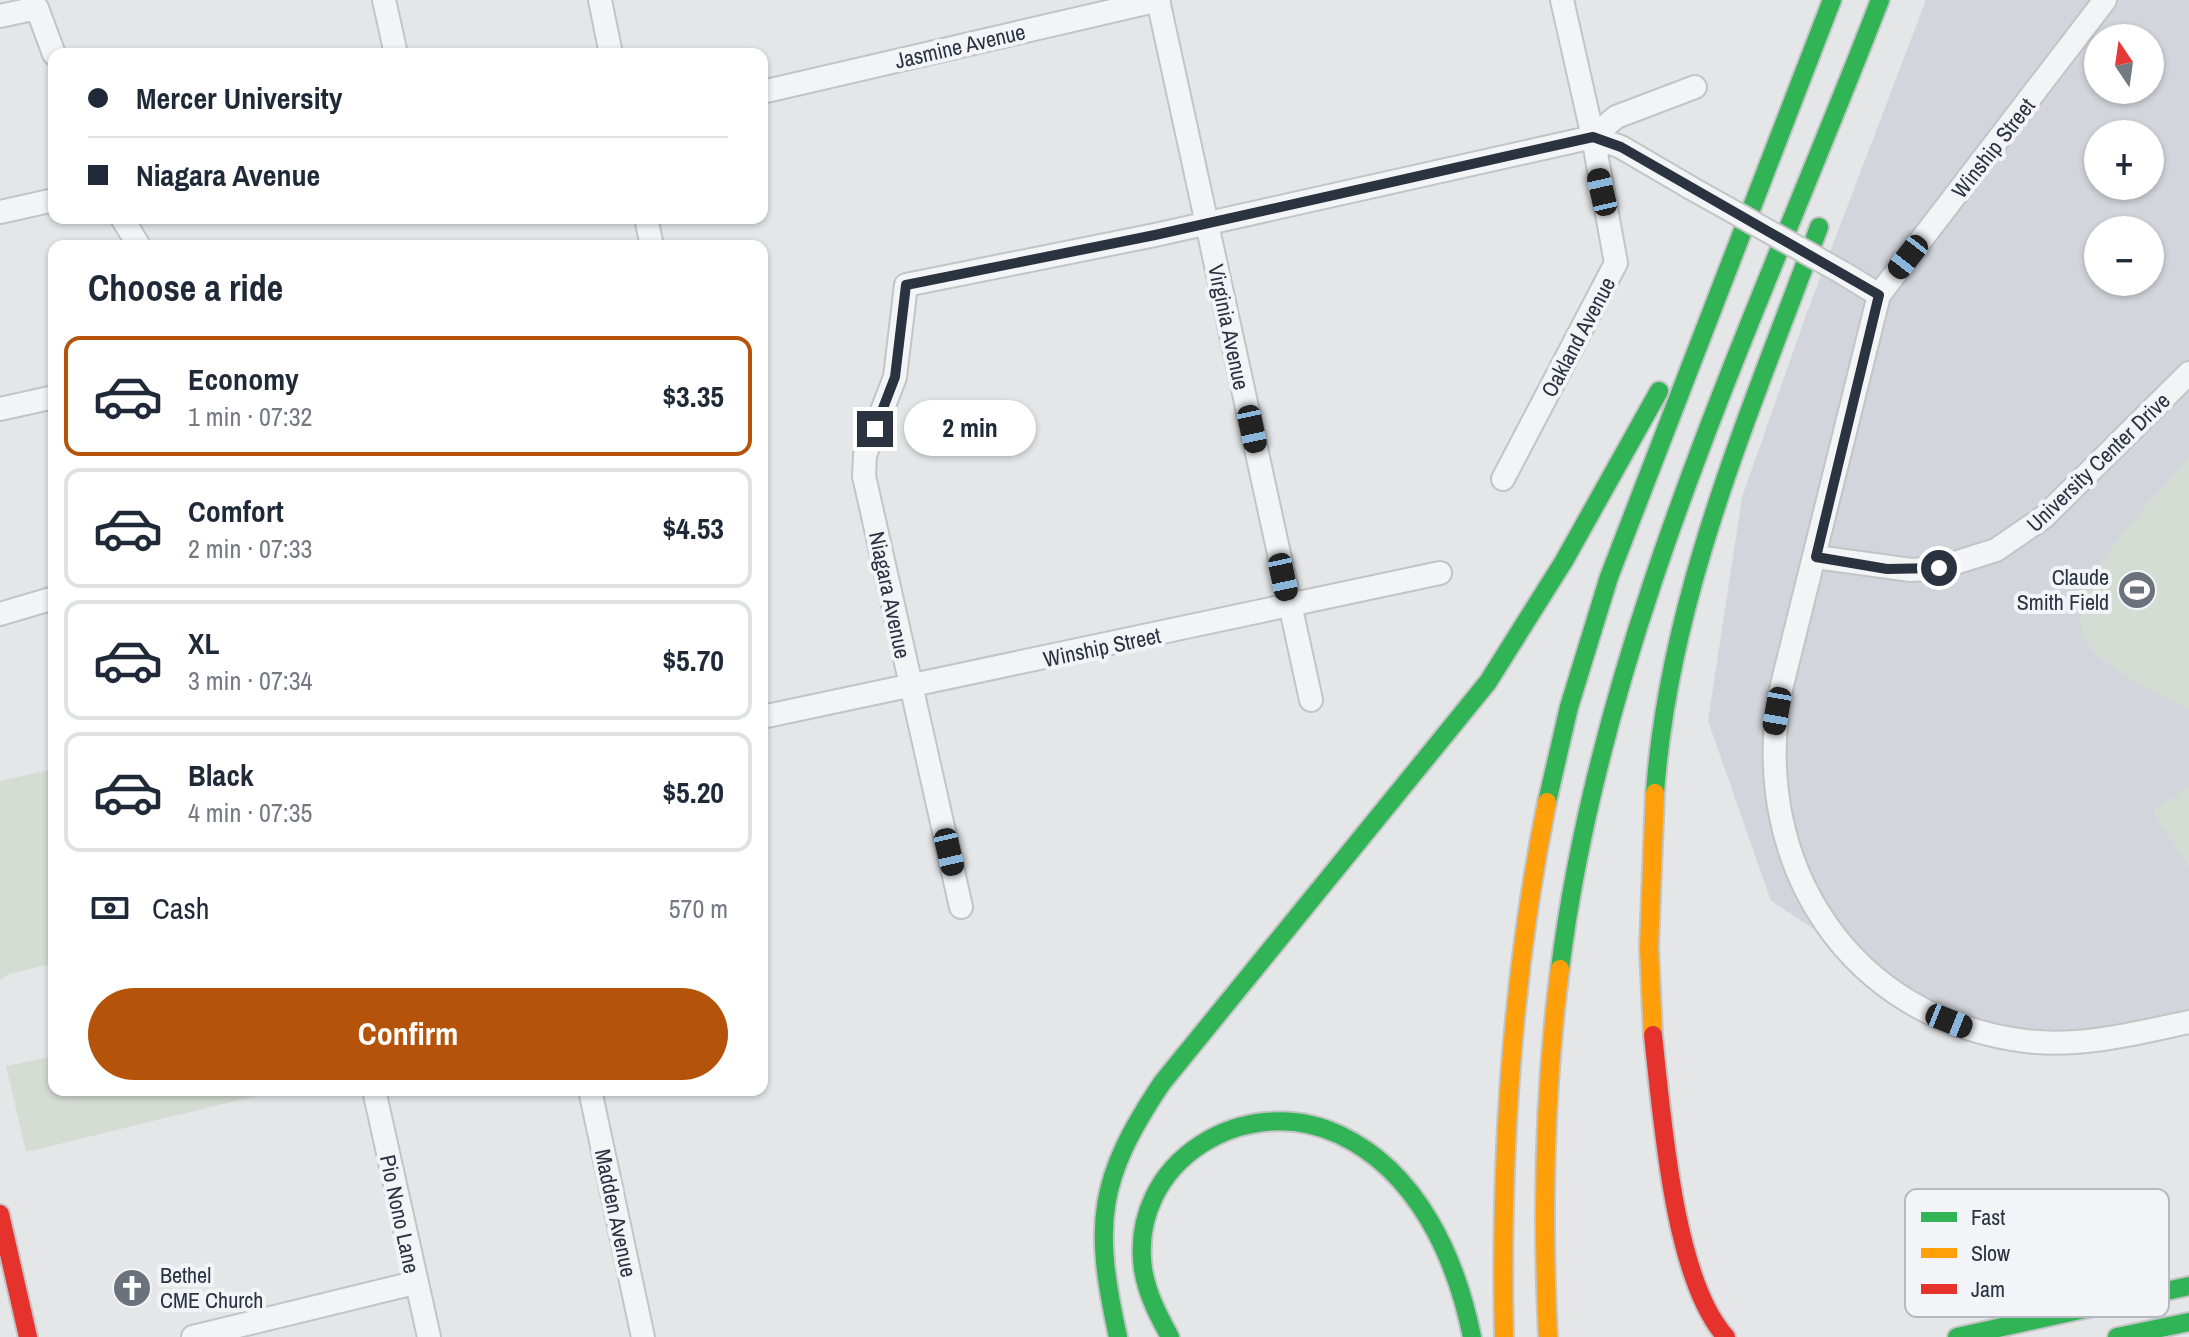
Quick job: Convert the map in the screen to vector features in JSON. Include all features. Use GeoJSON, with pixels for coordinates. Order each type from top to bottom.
{"type":"FeatureCollection","features":[{"type":"Feature","properties":{"kind":"main road"},"geometry":{"type":"LineString","coordinates":[[1504,1337],[1503,1160],[1510,1031],[1522,930],[1540,830],[1593,625],[1832,0]]}},
{"type":"Feature","properties":{"kind":"main road"},"geometry":{"type":"LineString","coordinates":[[1548,1337],[1544,1228],[1555,1016],[1574,884],[1614,708],[1687,495],[1880,0]]}},
{"type":"Feature","properties":{"kind":"main road"},"geometry":{"type":"LineString","coordinates":[[1846,137],[1867,33]]}},
{"type":"Feature","properties":{"kind":"main road"},"geometry":{"type":"LineString","coordinates":[[1726,1337],[1710,1320],[1694,1282],[1661,1102],[1650,940],[1655,808],[1672,683],[1702,552],[1825,211]]}},
{"type":"Feature","properties":{"kind":"main road"},"geometry":{"type":"LineString","coordinates":[[1118,1337],[1109,1298],[1101,1235],[1102,1205],[1119,1148],[1162,1083],[1488,682],[1564,561],[1740,239]]}},
{"type":"Feature","properties":{"kind":"main road"},"geometry":{"type":"LineString","coordinates":[[1549,1090],[1565,1198]]}},
{"type":"Feature","properties":{"kind":"main road"},"geometry":{"type":"LineString","coordinates":[[1170,1337],[1151,1303],[1140,1260],[1141,1240],[1151,1201],[1169,1172],[1192,1149],[1226,1130],[1263,1121],[1284,1121],[1325,1130],[1369,1154],[1409,1190],[1453,1258],[1463,1287],[1472,1337]]}},
{"type":"Feature","properties":{"kind":"main road"},"geometry":{"type":"LineString","coordinates":[[0,1214],[28,1337]]}},
{"type":"Feature","properties":{"kind":"main road"},"geometry":{"type":"LineString","coordinates":[[2169,1290],[2189,1286]]}},
{"type":"Feature","properties":{"kind":"main road"},"geometry":{"type":"LineString","coordinates":[[1957,1337],[2048,1317]]}},
{"type":"Feature","properties":{"kind":"main road"},"geometry":{"type":"LineString","coordinates":[[2117,1337],[2189,1322]]}},
{"type":"Feature","properties":{"kind":"street"},"geometry":{"type":"LineString","coordinates":[[384,0],[395,48]]}},
{"type":"Feature","properties":{"kind":"street"},"geometry":{"type":"LineString","coordinates":[[600,0],[610,48]]}},
{"type":"Feature","properties":{"kind":"street","name":"Jasmine Avenue"},"geometry":{"type":"LineString","coordinates":[[768,91],[1158,0]]}},
{"type":"Feature","properties":{"kind":"street","name":"Virginia Avenue"},"geometry":{"type":"LineString","coordinates":[[1158,0],[1311,700]]}},
{"type":"Feature","properties":{"kind":"street","name":"Oakland Avenue"},"geometry":{"type":"LineString","coordinates":[[1503,479],[1616,263],[1593,137],[1562,0]]}},
{"type":"Feature","properties":{"kind":"street","name":"Winship Street"},"geometry":{"type":"LineString","coordinates":[[1879,295],[2105,0]]}},
{"type":"Feature","properties":{"kind":"street"},"geometry":{"type":"LineString","coordinates":[[0,16],[37,8],[52,48]]}},
{"type":"Feature","properties":{"kind":"street"},"geometry":{"type":"LineString","coordinates":[[1207,223],[1593,137],[1616,117],[1695,87]]}},
{"type":"Feature","properties":{"kind":"street"},"geometry":{"type":"LineString","coordinates":[[1593,137],[1621,147],[1879,295],[1780,693],[1774,728],[1774,783],[1792,862],[1818,913],[1866,970],[1910,1003],[1944,1020],[1994,1036],[2044,1042],[2092,1041],[2189,1022]]}},
{"type":"Feature","properties":{"kind":"street"},"geometry":{"type":"LineString","coordinates":[[0,212],[48,201]]}},
{"type":"Feature","properties":{"kind":"street","name":"Niagara Avenue"},"geometry":{"type":"LineString","coordinates":[[961,907],[864,476],[865,455],[895,377],[906,285],[1207,223]]}},
{"type":"Feature","properties":{"kind":"street","name":"University Center Drive"},"geometry":{"type":"LineString","coordinates":[[1816,557],[1911,570],[1939,568],[1996,550],[2044,517],[2189,373]]}},
{"type":"Feature","properties":{"kind":"street"},"geometry":{"type":"LineString","coordinates":[[0,409],[48,398]]}},
{"type":"Feature","properties":{"kind":"street","name":"Winship Street"},"geometry":{"type":"LineString","coordinates":[[768,716],[1440,573]]}},
{"type":"Feature","properties":{"kind":"street"},"geometry":{"type":"LineString","coordinates":[[0,614],[48,600]]}},
{"type":"Feature","properties":{"kind":"street","name":"Pio Nono Lane"},"geometry":{"type":"LineString","coordinates":[[375,1096],[414,1283],[429,1337]]}},
{"type":"Feature","properties":{"kind":"street","name":"Madden Avenue"},"geometry":{"type":"LineString","coordinates":[[591,1096],[643,1337]]}},
{"type":"Feature","properties":{"kind":"street"},"geometry":{"type":"LineString","coordinates":[[193,1337],[414,1283]]}},
{"type":"Feature","properties":{"kind":"shaded area"},"geometry":{"type":"Polygon","coordinates":[[[1926,0],[2189,0],[2189,1009],[2086,1032],[1996,1026],[1902,987],[1771,901],[1708,721],[1742,497],[1806,315],[1926,0]]]}},
{"type":"Feature","properties":{"kind":"shaded area","name":"Claude Smith Field"},"geometry":{"type":"Polygon","coordinates":[[[2189,458],[2189,710],[2105,662],[2086,642],[2080,621],[2084,597],[2096,571],[2134,520],[2189,458]]]}},
{"type":"Feature","properties":{"kind":"shaded area"},"geometry":{"type":"Polygon","coordinates":[[[48,770],[48,964],[9,974],[0,980],[0,781],[48,770]]]}},
{"type":"Feature","properties":{"kind":"shaded area"},"geometry":{"type":"Polygon","coordinates":[[[2189,787],[2189,867],[2152,811],[2189,787]]]}},
{"type":"Feature","properties":{"kind":"shaded area"},"geometry":{"type":"Polygon","coordinates":[[[48,1057],[48,1096],[256,1096],[26,1152],[6,1066],[48,1057]]]}},
{"type":"Feature","properties":{"kind":"traffic: fast"},"geometry":{"type":"LineString","coordinates":[[1547,802],[1569,707],[1609,577],[1832,0]]}},
{"type":"Feature","properties":{"kind":"traffic: fast"},"geometry":{"type":"LineString","coordinates":[[1560,969],[1581,843],[1611,719],[1648,596],[1736,356],[1880,0]]}},
{"type":"Feature","properties":{"kind":"traffic: fast"},"geometry":{"type":"LineString","coordinates":[[1655,793],[1663,719],[1695,575],[1741,435],[1819,227]]}},
{"type":"Feature","properties":{"kind":"traffic: fast"},"geometry":{"type":"LineString","coordinates":[[1118,1337],[1105,1263],[1106,1204],[1113,1176],[1140,1117],[1162,1083],[1488,682],[1564,561],[1659,391]]}},
{"type":"Feature","properties":{"kind":"traffic: fast"},"geometry":{"type":"LineString","coordinates":[[1170,1337],[1150,1296],[1143,1269],[1143,1230],[1154,1196],[1174,1167],[1201,1145],[1232,1129],[1267,1122],[1304,1123],[1340,1135],[1367,1151],[1391,1171],[1412,1194],[1444,1248],[1456,1277],[1472,1337]]}},
{"type":"Feature","properties":{"kind":"traffic: fast"},"geometry":{"type":"LineString","coordinates":[[2169,1290],[2189,1286]]}},
{"type":"Feature","properties":{"kind":"traffic: fast"},"geometry":{"type":"LineString","coordinates":[[1957,1337],[2048,1317]]}},
{"type":"Feature","properties":{"kind":"traffic: fast"},"geometry":{"type":"LineString","coordinates":[[2117,1337],[2189,1322]]}},
{"type":"Feature","properties":{"kind":"traffic: slow"},"geometry":{"type":"LineString","coordinates":[[1653,1035],[1649,947],[1655,793]]}},
{"type":"Feature","properties":{"kind":"traffic: slow"},"geometry":{"type":"LineString","coordinates":[[1504,1337],[1504,1202],[1510,1068],[1525,935],[1547,802]]}},
{"type":"Feature","properties":{"kind":"traffic: slow"},"geometry":{"type":"LineString","coordinates":[[1548,1337],[1546,1152],[1560,969]]}},
{"type":"Feature","properties":{"kind":"traffic: jam"},"geometry":{"type":"LineString","coordinates":[[1653,1035],[1666,1150],[1682,1237],[1708,1311],[1726,1337]]}},
{"type":"Feature","properties":{"kind":"traffic: jam"},"geometry":{"type":"LineString","coordinates":[[0,1214],[28,1337]]}},
{"type":"Feature","properties":{"kind":"place","name":"Claude Smith Field"},"geometry":{"type":"Point","coordinates":[2137,590]}},
{"type":"Feature","properties":{"kind":"place","name":"Bethel CME Church"},"geometry":{"type":"Point","coordinates":[132,1288]}},
{"type":"Feature","properties":{"kind":"route"},"geometry":{"type":"LineString","coordinates":[[875,429],[895,377],[906,285],[1155,235],[1593,137],[1621,147],[1879,295],[1816,557],[1887,569],[1939,568]]}}]}
